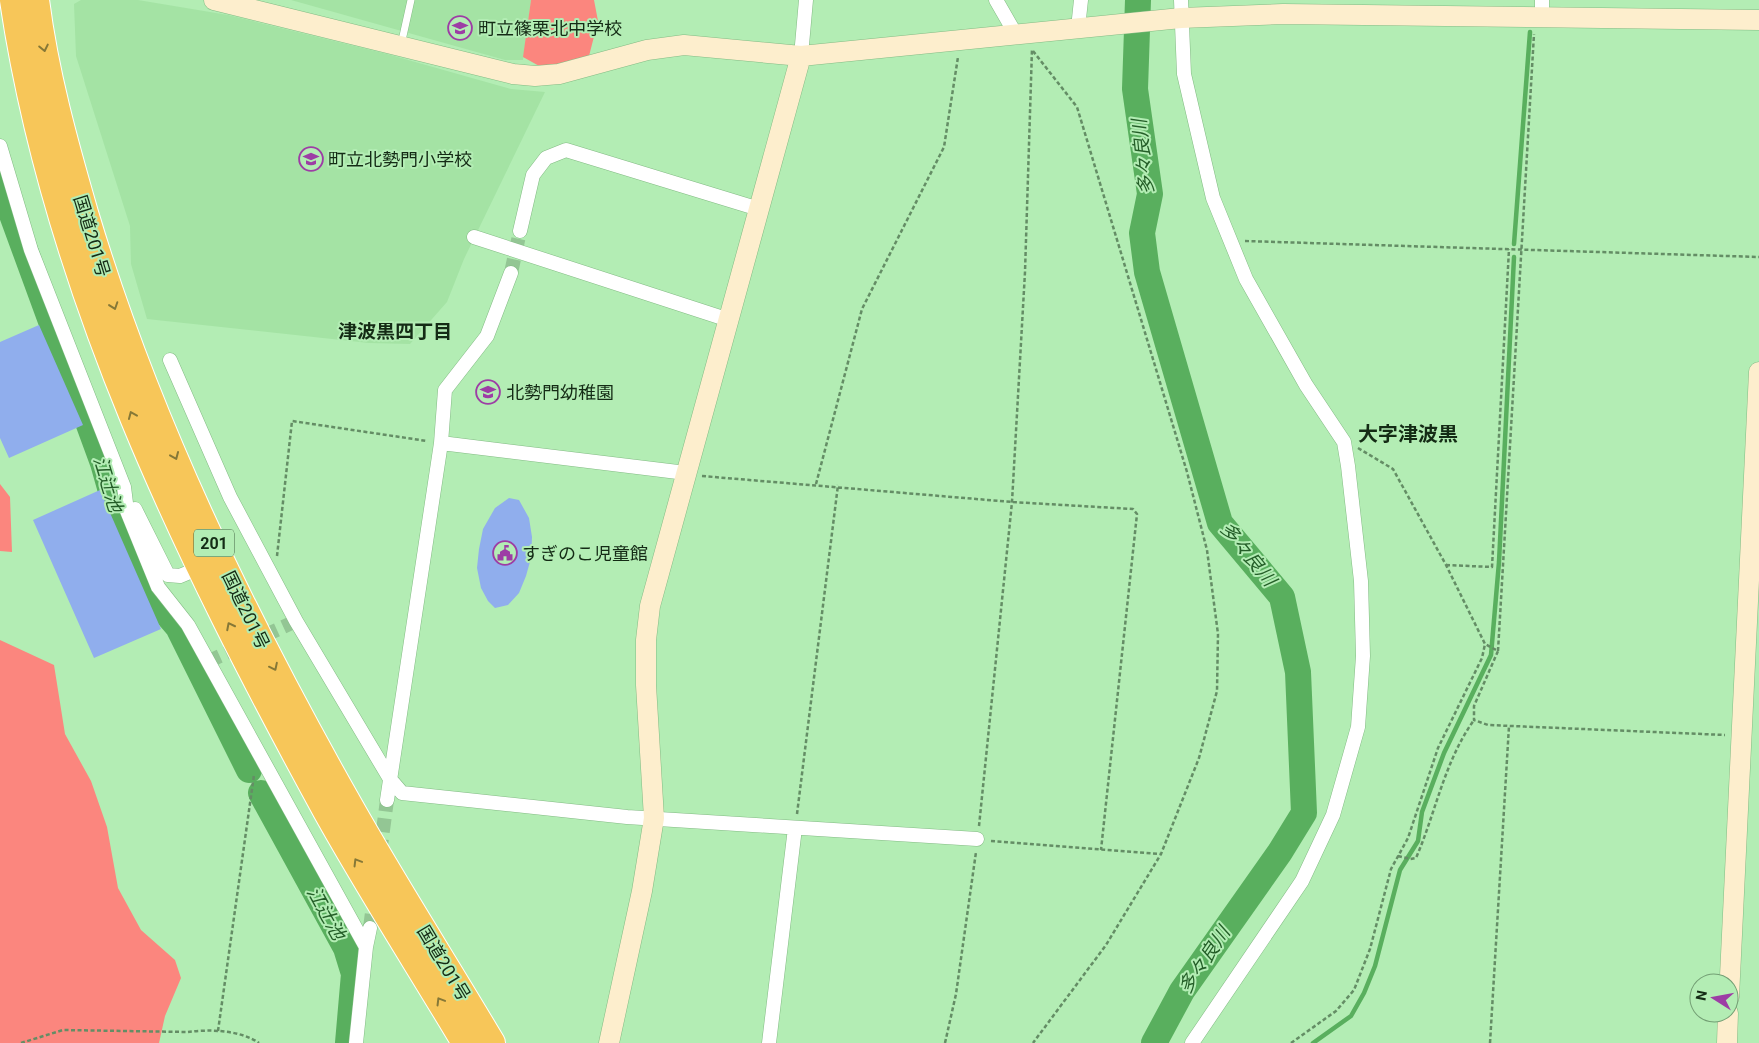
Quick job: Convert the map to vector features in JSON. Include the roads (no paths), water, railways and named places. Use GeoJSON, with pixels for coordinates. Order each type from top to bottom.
{"type":"FeatureCollection","features":[{"type":"Feature","properties":{"kind":"highway","name":"国道201号"},"geometry":{"type":"LineString","coordinates":[[13,0],[44,156],[79,272],[126,401],[199,568],[328,813],[465,1043]]}},
{"type":"Feature","properties":{"kind":"highway","name":"国道201号"},"geometry":{"type":"LineString","coordinates":[[36,0],[67,152],[102,268],[119,319],[193,498],[286,691],[348,804],[492,1043]]}},
{"type":"Feature","properties":{"kind":"street"},"geometry":{"type":"LineString","coordinates":[[214,0],[513,74],[535,76],[559,74],[647,50],[684,44],[801,56],[960,40],[1026,38],[1179,12],[1283,14],[1540,12],[1759,20]]}},
{"type":"Feature","properties":{"kind":"street"},"geometry":{"type":"LineString","coordinates":[[609,1043],[642,891],[654,818],[646,685],[646,640],[650,606],[801,56],[806,0]]}},
{"type":"Feature","properties":{"kind":"street"},"geometry":{"type":"LineString","coordinates":[[996,0],[1026,38]]}},
{"type":"Feature","properties":{"kind":"street"},"geometry":{"type":"LineString","coordinates":[[1081,0],[1082,27]]}},
{"type":"Feature","properties":{"kind":"street"},"geometry":{"type":"LineString","coordinates":[[1179,12],[1184,74],[1213,198],[1255,296],[1306,385],[1344,442],[1360,581],[1363,656],[1358,727],[1333,815],[1302,881],[1192,1043]]}},
{"type":"Feature","properties":{"kind":"street"},"geometry":{"type":"LineString","coordinates":[[0,146],[32,250],[124,487],[168,575],[180,576],[199,568]]}},
{"type":"Feature","properties":{"kind":"street"},"geometry":{"type":"LineString","coordinates":[[520,232],[533,175],[546,158],[566,150],[759,209]]}},
{"type":"Feature","properties":{"kind":"street"},"geometry":{"type":"LineString","coordinates":[[474,238],[729,320]]}},
{"type":"Feature","properties":{"kind":"street"},"geometry":{"type":"LineString","coordinates":[[387,800],[441,443],[445,390],[487,336],[511,272]]}},
{"type":"Feature","properties":{"kind":"street"},"geometry":{"type":"LineString","coordinates":[[170,360],[230,497],[274,580],[390,779],[402,794],[654,818],[977,839]]}},
{"type":"Feature","properties":{"kind":"street"},"geometry":{"type":"LineString","coordinates":[[1730,973],[1759,372]]}},
{"type":"Feature","properties":{"kind":"street"},"geometry":{"type":"LineString","coordinates":[[441,443],[686,473]]}},
{"type":"Feature","properties":{"kind":"street"},"geometry":{"type":"LineString","coordinates":[[124,487],[127,511],[158,586],[188,625],[366,947]]}},
{"type":"Feature","properties":{"kind":"street"},"geometry":{"type":"LineString","coordinates":[[769,1043],[795,828]]}},
{"type":"Feature","properties":{"kind":"street"},"geometry":{"type":"LineString","coordinates":[[356,1043],[366,947],[370,928]]}},
{"type":"Feature","properties":{"kind":"street"},"geometry":{"type":"LineString","coordinates":[[1727,1043],[1728,1023]]}},
{"type":"Feature","properties":{"kind":"lane"},"geometry":{"type":"LineString","coordinates":[[400,47],[411,0]]}},
{"type":"Feature","properties":{"kind":"waterway","name":"多々良川"},"geometry":{"type":"LineString","coordinates":[[1138,0],[1135,89],[1150,194],[1142,233],[1147,272],[1220,523],[1282,597],[1298,672],[1304,813],[1280,852],[1182,991],[1154,1043]]}},
{"type":"Feature","properties":{"kind":"waterway"},"geometry":{"type":"LineString","coordinates":[[1514,244],[1530,32]]}},
{"type":"Feature","properties":{"kind":"waterway","name":"江辻池"},"geometry":{"type":"LineString","coordinates":[[0,182],[103,463],[120,523],[148,592],[178,627],[249,770]]}},
{"type":"Feature","properties":{"kind":"waterway"},"geometry":{"type":"LineString","coordinates":[[1313,1043],[1351,1016],[1364,993],[1375,966],[1400,870],[1418,841],[1422,812],[1444,753],[1491,655],[1499,562],[1514,257]]}},
{"type":"Feature","properties":{"kind":"waterway","name":"江辻池"},"geometry":{"type":"LineString","coordinates":[[261,793],[346,948],[354,974],[348,1043]]}},
{"type":"Feature","properties":{"kind":"tunnel"},"geometry":{"type":"LineString","coordinates":[[511,273],[520,231]]}},
{"type":"Feature","properties":{"kind":"tunnel"},"geometry":{"type":"LineString","coordinates":[[207,662],[296,621]]}},
{"type":"Feature","properties":{"kind":"tunnel"},"geometry":{"type":"LineString","coordinates":[[380,853],[387,800]]}},
{"type":"Feature","properties":{"kind":"tunnel"},"geometry":{"type":"LineString","coordinates":[[370,928],[374,897]]}},
{"type":"Feature","properties":{"kind":"place","name":"町立篠栗北中学校"},"geometry":{"type":"Point","coordinates":[460,28]}},
{"type":"Feature","properties":{"kind":"place","name":"町立北勢門小学校"},"geometry":{"type":"Point","coordinates":[311,159]}},
{"type":"Feature","properties":{"kind":"place","name":"北勢門幼稚園"},"geometry":{"type":"Point","coordinates":[488,392]}},
{"type":"Feature","properties":{"kind":"place","name":"すぎのこ児童館"},"geometry":{"type":"Point","coordinates":[505,553]}},
{"type":"Feature","properties":{"kind":"district","name":"津波黒四丁目"},"geometry":{"type":"Point","coordinates":[395,331]}},
{"type":"Feature","properties":{"kind":"district","name":"大字津波黒"},"geometry":{"type":"Point","coordinates":[1408,434]}}]}
